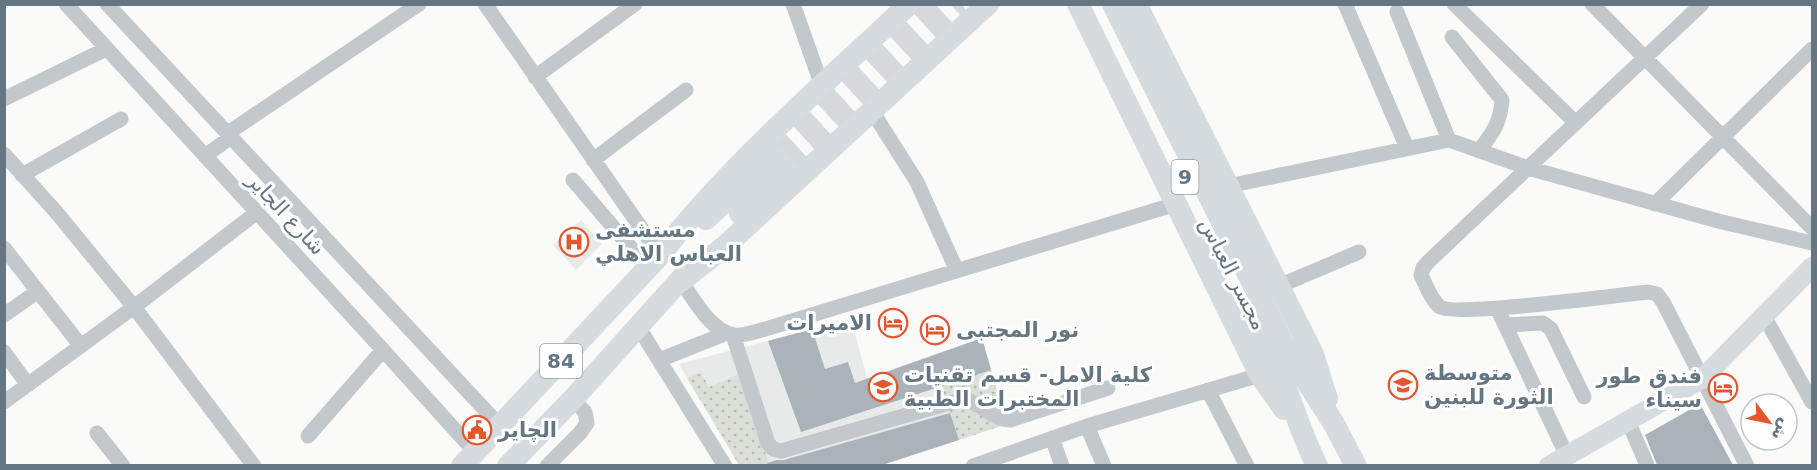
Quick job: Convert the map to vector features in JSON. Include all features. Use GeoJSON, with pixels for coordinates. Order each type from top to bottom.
{"type":"FeatureCollection","features":[{"type":"Feature","properties":{"kind":"highway"},"geometry":{"type":"LineString","coordinates":[[681,281],[724,247],[988,4]]}},
{"type":"Feature","properties":{"kind":"highway"},"geometry":{"type":"LineString","coordinates":[[1078,4],[1260,375],[1303,438]]}},
{"type":"Feature","properties":{"kind":"highway","name":"مجسر العباس"},"geometry":{"type":"LineString","coordinates":[[1098,4],[1277,347]]}},
{"type":"Feature","properties":{"kind":"highway","name":"مجسر العباس"},"geometry":{"type":"LineString","coordinates":[[1113,4],[1277,347]]}},
{"type":"Feature","properties":{"kind":"highway"},"geometry":{"type":"LineString","coordinates":[[1136,4],[1313,354],[1334,424]]}},
{"type":"Feature","properties":{"kind":"highway"},"geometry":{"type":"LineString","coordinates":[[654,262],[681,228],[728,177],[908,5]]}},
{"type":"Feature","properties":{"kind":"highway","name":"84"},"geometry":{"type":"LineString","coordinates":[[469,459],[654,262],[723,204],[781,161],[639,328],[508,465]]}},
{"type":"Feature","properties":{"kind":"highway","name":"9"},"geometry":{"type":"LineString","coordinates":[[1277,347],[1334,424],[1356,465]]}},
{"type":"Feature","properties":{"kind":"highway","name":"9"},"geometry":{"type":"LineString","coordinates":[[1277,347],[1303,438],[1317,465]]}},
{"type":"Feature","properties":{"kind":"main road"},"geometry":{"type":"LineString","coordinates":[[1549,465],[1703,378],[1812,267]]}},
{"type":"Feature","properties":{"kind":"street","name":"شارع الجاير"},"geometry":{"type":"LineString","coordinates":[[66,4],[383,350],[469,459]]}},
{"type":"Feature","properties":{"kind":"street","name":"شارع الجاير"},"geometry":{"type":"LineString","coordinates":[[107,4],[500,426]]}},
{"type":"Feature","properties":{"kind":"street"},"geometry":{"type":"LineString","coordinates":[[205,156],[230,135],[419,4]]}},
{"type":"Feature","properties":{"kind":"street"},"geometry":{"type":"LineString","coordinates":[[484,4],[593,160],[654,262]]}},
{"type":"Feature","properties":{"kind":"street"},"geometry":{"type":"LineString","coordinates":[[535,77],[635,4]]}},
{"type":"Feature","properties":{"kind":"street"},"geometry":{"type":"LineString","coordinates":[[793,4],[822,86]]}},
{"type":"Feature","properties":{"kind":"street"},"geometry":{"type":"LineString","coordinates":[[1345,4],[1407,148]]}},
{"type":"Feature","properties":{"kind":"street"},"geometry":{"type":"LineString","coordinates":[[1454,4],[1576,123]]}},
{"type":"Feature","properties":{"kind":"street"},"geometry":{"type":"LineString","coordinates":[[1592,4],[1812,228]]}},
{"type":"Feature","properties":{"kind":"street"},"geometry":{"type":"LineString","coordinates":[[1702,4],[1429,261],[1423,267],[1421,275],[1434,301],[1446,309],[1497,308],[1648,292],[1657,294],[1747,465]]}},
{"type":"Feature","properties":{"kind":"street"},"geometry":{"type":"LineString","coordinates":[[1397,12],[1449,140]]}},
{"type":"Feature","properties":{"kind":"street"},"geometry":{"type":"LineString","coordinates":[[1452,37],[1502,100],[1497,127],[1479,151]]}},
{"type":"Feature","properties":{"kind":"street"},"geometry":{"type":"LineString","coordinates":[[4,99],[106,49]]}},
{"type":"Feature","properties":{"kind":"street"},"geometry":{"type":"LineString","coordinates":[[1655,204],[1812,49]]}},
{"type":"Feature","properties":{"kind":"street"},"geometry":{"type":"LineString","coordinates":[[593,160],[686,90]]}},
{"type":"Feature","properties":{"kind":"street"},"geometry":{"type":"LineString","coordinates":[[872,111],[917,182],[957,271]]}},
{"type":"Feature","properties":{"kind":"street"},"geometry":{"type":"LineString","coordinates":[[22,175],[121,119]]}},
{"type":"Feature","properties":{"kind":"street"},"geometry":{"type":"LineString","coordinates":[[1228,186],[1449,140],[1528,168],[1718,221],[1812,243]]}},
{"type":"Feature","properties":{"kind":"street"},"geometry":{"type":"LineString","coordinates":[[4,154],[57,213],[134,307],[254,465]]}},
{"type":"Feature","properties":{"kind":"street"},"geometry":{"type":"LineString","coordinates":[[573,180],[654,262]]}},
{"type":"Feature","properties":{"kind":"street"},"geometry":{"type":"LineString","coordinates":[[659,360],[730,334],[741,335],[762,330],[1176,204]]}},
{"type":"Feature","properties":{"kind":"street"},"geometry":{"type":"LineString","coordinates":[[4,402],[134,307],[256,213]]}},
{"type":"Feature","properties":{"kind":"street"},"geometry":{"type":"LineString","coordinates":[[4,248],[81,346]]}},
{"type":"Feature","properties":{"kind":"street"},"geometry":{"type":"LineString","coordinates":[[1279,286],[1359,252]]}},
{"type":"Feature","properties":{"kind":"street"},"geometry":{"type":"LineString","coordinates":[[681,281],[712,322],[730,334],[768,443],[773,449],[782,452],[963,399],[975,401],[988,412],[1003,420],[1010,420],[1108,388]]}},
{"type":"Feature","properties":{"kind":"street"},"geometry":{"type":"LineString","coordinates":[[4,315],[38,291]]}},
{"type":"Feature","properties":{"kind":"street"},"geometry":{"type":"LineString","coordinates":[[1497,308],[1567,456]]}},
{"type":"Feature","properties":{"kind":"street"},"geometry":{"type":"LineString","coordinates":[[1764,316],[1812,402]]}},
{"type":"Feature","properties":{"kind":"street"},"geometry":{"type":"LineString","coordinates":[[1505,325],[1543,323],[1551,329],[1584,397]]}},
{"type":"Feature","properties":{"kind":"street"},"geometry":{"type":"LineString","coordinates":[[639,328],[719,463]]}},
{"type":"Feature","properties":{"kind":"street"},"geometry":{"type":"LineString","coordinates":[[308,436],[383,350]]}},
{"type":"Feature","properties":{"kind":"street"},"geometry":{"type":"LineString","coordinates":[[4,352],[28,385]]}},
{"type":"Feature","properties":{"kind":"street"},"geometry":{"type":"LineString","coordinates":[[973,465],[1087,426],[1260,375]]}},
{"type":"Feature","properties":{"kind":"street"},"geometry":{"type":"LineString","coordinates":[[1208,390],[1246,465]]}},
{"type":"Feature","properties":{"kind":"street"},"geometry":{"type":"LineString","coordinates":[[547,465],[580,433],[587,423],[585,412],[573,399]]}},
{"type":"Feature","properties":{"kind":"street"},"geometry":{"type":"LineString","coordinates":[[1628,421],[1647,465]]}},
{"type":"Feature","properties":{"kind":"street"},"geometry":{"type":"LineString","coordinates":[[1087,426],[1104,465]]}},
{"type":"Feature","properties":{"kind":"street"},"geometry":{"type":"LineString","coordinates":[[97,433],[123,465]]}},
{"type":"Feature","properties":{"kind":"street"},"geometry":{"type":"LineString","coordinates":[[1052,438],[1062,465]]}},
{"type":"Feature","properties":{"kind":"shaded area"},"geometry":{"type":"Polygon","coordinates":[[[581,220],[602,244],[576,270],[553,245],[581,220]]]}},
{"type":"Feature","properties":{"kind":"shaded area"},"geometry":{"type":"Polygon","coordinates":[[[851,319],[867,378],[982,338],[1007,424],[882,465],[739,465],[679,364],[851,319]]]}},
{"type":"Feature","properties":{"kind":"shaded area"},"geometry":{"type":"Polygon","coordinates":[[[991,370],[1007,424],[959,440],[941,386],[991,370]]]}},
{"type":"Feature","properties":{"kind":"shaded area"},"geometry":{"type":"Polygon","coordinates":[[[701,373],[709,387],[738,375],[769,463],[739,465],[687,378],[701,373]]]}},
{"type":"Feature","properties":{"kind":"building"},"geometry":{"type":"Polygon","coordinates":[[[812,329],[825,369],[848,362],[855,383],[982,338],[991,370],[801,432],[768,341],[812,329]]]}},
{"type":"Feature","properties":{"kind":"building"},"geometry":{"type":"Polygon","coordinates":[[[1700,404],[1733,465],[1657,465],[1645,435],[1700,404]]]}},
{"type":"Feature","properties":{"kind":"building"},"geometry":{"type":"Polygon","coordinates":[[[950,413],[959,440],[882,465],[768,465],[767,463],[784,460],[950,413]]]}},
{"type":"Feature","properties":{"kind":"tunnel"},"geometry":{"type":"LineString","coordinates":[[775,155],[935,4]]}},
{"type":"Feature","properties":{"kind":"tunnel"},"geometry":{"type":"LineString","coordinates":[[786,167],[961,4]]}},
{"type":"Feature","properties":{"kind":"place","name":"مستشفى العباس الاهلي"},"geometry":{"type":"Point","coordinates":[574,242]}},
{"type":"Feature","properties":{"kind":"place","name":"الاميرات"},"geometry":{"type":"Point","coordinates":[893,323]}},
{"type":"Feature","properties":{"kind":"place","name":"نور المجتبى"},"geometry":{"type":"Point","coordinates":[935,330]}},
{"type":"Feature","properties":{"kind":"place","name":"متوسطة الثورة للبنين"},"geometry":{"type":"Point","coordinates":[1403,385]}},
{"type":"Feature","properties":{"kind":"place","name":"كلية الامل- قسم تقنيات المختبرات الطبية"},"geometry":{"type":"Point","coordinates":[883,387]}},
{"type":"Feature","properties":{"kind":"place","name":"فندق طور سيناء"},"geometry":{"type":"Point","coordinates":[1723,388]}},
{"type":"Feature","properties":{"kind":"place","name":"الچاير"},"geometry":{"type":"Point","coordinates":[477,430]}}]}
